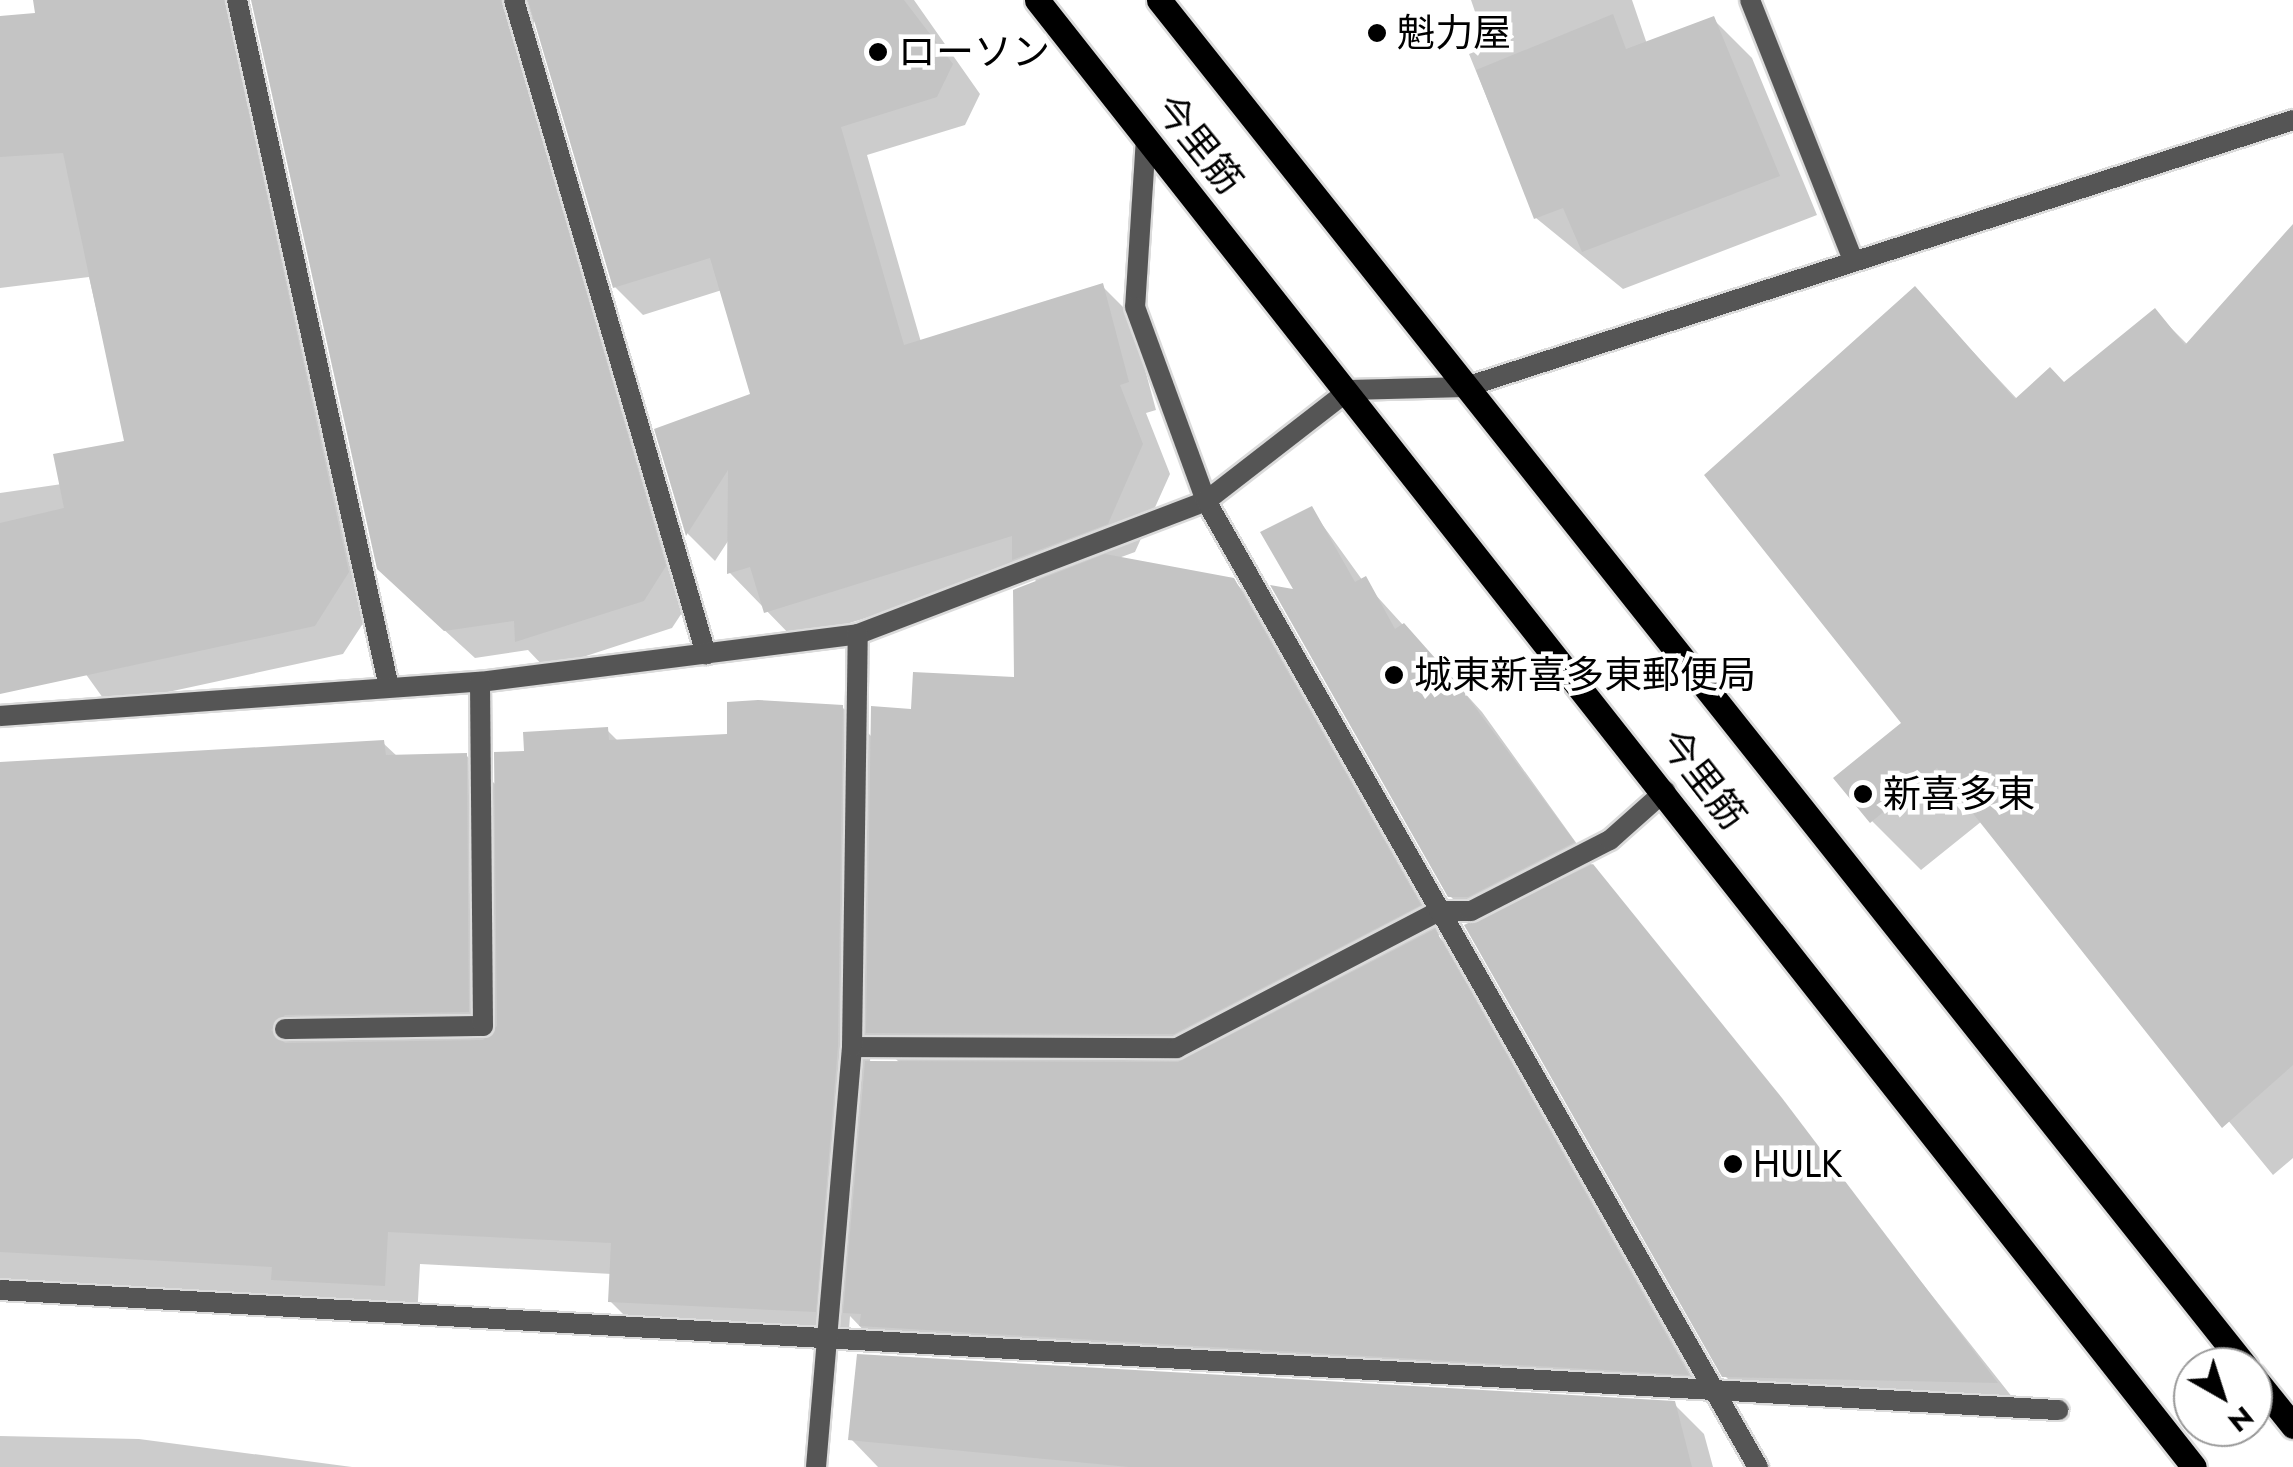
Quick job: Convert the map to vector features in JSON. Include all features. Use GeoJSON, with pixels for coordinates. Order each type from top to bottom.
{"type":"FeatureCollection","features":[{"type":"Feature","properties":{"kind":"main road","name":"今里筋"},"geometry":{"type":"LineString","coordinates":[[1037,0],[1349,390],[2194,1467]]}},
{"type":"Feature","properties":{"kind":"main road","name":"今里筋"},"geometry":{"type":"LineString","coordinates":[[1158,0],[2230,1347]]}},
{"type":"Feature","properties":{"kind":"main road"},"geometry":{"type":"LineString","coordinates":[[2273,1401],[2293,1426]]}},
{"type":"Feature","properties":{"kind":"street"},"geometry":{"type":"LineString","coordinates":[[237,0],[388,683]]}},
{"type":"Feature","properties":{"kind":"street"},"geometry":{"type":"LineString","coordinates":[[514,0],[706,654]]}},
{"type":"Feature","properties":{"kind":"street"},"geometry":{"type":"LineString","coordinates":[[1750,0],[1852,257]]}},
{"type":"Feature","properties":{"kind":"street"},"geometry":{"type":"LineString","coordinates":[[0,716],[388,683],[480,682],[858,634],[1206,502],[1349,390],[1466,387],[1852,257],[2293,120]]}},
{"type":"Feature","properties":{"kind":"street"},"geometry":{"type":"LineString","coordinates":[[1146,138],[1135,308],[1206,502],[1758,1467]]}},
{"type":"Feature","properties":{"kind":"street"},"geometry":{"type":"LineString","coordinates":[[816,1467],[852,1047],[858,634]]}},
{"type":"Feature","properties":{"kind":"street"},"geometry":{"type":"LineString","coordinates":[[285,1029],[483,1026],[480,682]]}},
{"type":"Feature","properties":{"kind":"street"},"geometry":{"type":"LineString","coordinates":[[852,1047],[1177,1048],[1439,912],[1471,911],[1610,840],[1665,791]]}},
{"type":"Feature","properties":{"kind":"street"},"geometry":{"type":"LineString","coordinates":[[0,1290],[2059,1410]]}},
{"type":"Feature","properties":{"kind":"building"},"geometry":{"type":"Polygon","coordinates":[[[33,0],[224,0],[349,572],[315,626],[0,694],[0,523],[64,508],[53,454],[124,441],[63,153],[0,157],[0,16],[35,13],[33,0]]]}},
{"type":"Feature","properties":{"kind":"building"},"geometry":{"type":"Polygon","coordinates":[[[251,0],[501,0],[666,566],[644,601],[515,642],[514,621],[444,631],[377,569],[251,0]]]}},
{"type":"Feature","properties":{"kind":"building"},"geometry":{"type":"Polygon","coordinates":[[[528,0],[904,0],[953,64],[937,97],[841,127],[904,345],[1103,283],[1129,382],[1120,385],[1143,444],[1108,524],[1012,560],[1012,536],[764,613],[750,567],[727,574],[728,470],[686,536],[654,429],[750,394],[710,258],[613,288],[528,0]]]}},
{"type":"Feature","properties":{"kind":"building"},"geometry":{"type":"Polygon","coordinates":[[[1613,14],[1626,49],[1714,16],[1780,176],[1582,252],[1563,208],[1534,219],[1476,70],[1613,14]]]}},
{"type":"Feature","properties":{"kind":"building"},"geometry":{"type":"Polygon","coordinates":[[[2293,224],[2293,1065],[2222,1128],[1937,768],[1870,823],[1833,778],[1901,723],[1704,475],[1915,286],[2015,399],[2050,367],[2064,382],[2155,308],[2185,345],[2293,224]]]}},
{"type":"Feature","properties":{"kind":"building"},"geometry":{"type":"Polygon","coordinates":[[[1312,506],[1355,582],[1366,576],[1395,629],[1404,623],[1458,684],[1575,842],[1468,897],[1448,897],[1270,585],[1293,589],[1260,532],[1312,506]]]}},
{"type":"Feature","properties":{"kind":"building"},"geometry":{"type":"Polygon","coordinates":[[[1105,554],[1234,578],[1421,905],[1174,1034],[866,1033],[871,706],[911,709],[913,672],[1014,677],[1013,590],[1105,554]]]}},
{"type":"Feature","properties":{"kind":"building"},"geometry":{"type":"Polygon","coordinates":[[[727,702],[843,705],[838,1046],[816,1312],[608,1302],[611,1243],[388,1232],[385,1286],[271,1280],[272,1267],[0,1252],[0,762],[384,740],[386,755],[467,753],[469,1012],[285,1015],[271,1030],[285,1043],[483,1040],[497,1026],[494,752],[524,751],[523,732],[608,727],[609,740],[727,734],[727,702]]]}},
{"type":"Feature","properties":{"kind":"building"},"geometry":{"type":"Polygon","coordinates":[[[1593,864],[1782,1098],[1998,1383],[1722,1377],[1464,925],[1593,864]]]}},
{"type":"Feature","properties":{"kind":"building"},"geometry":{"type":"Polygon","coordinates":[[[1435,929],[1689,1375],[859,1326],[861,1314],[843,1313],[865,1061],[1178,1062],[1435,929]]]}},
{"type":"Feature","properties":{"kind":"building"},"geometry":{"type":"Polygon","coordinates":[[[857,1354],[1675,1401],[1692,1467],[1129,1467],[848,1440],[857,1354]]]}},
{"type":"Feature","properties":{"kind":"place","name":"魁力屋"},"geometry":{"type":"Point","coordinates":[1377,33]}},
{"type":"Feature","properties":{"kind":"place","name":"ローソン"},"geometry":{"type":"Point","coordinates":[878,52]}},
{"type":"Feature","properties":{"kind":"place","name":"城東新喜多東郵便局"},"geometry":{"type":"Point","coordinates":[1394,675]}},
{"type":"Feature","properties":{"kind":"place","name":"新喜多東"},"geometry":{"type":"Point","coordinates":[1863,794]}},
{"type":"Feature","properties":{"kind":"place","name":"HULK"},"geometry":{"type":"Point","coordinates":[1733,1164]}}]}
